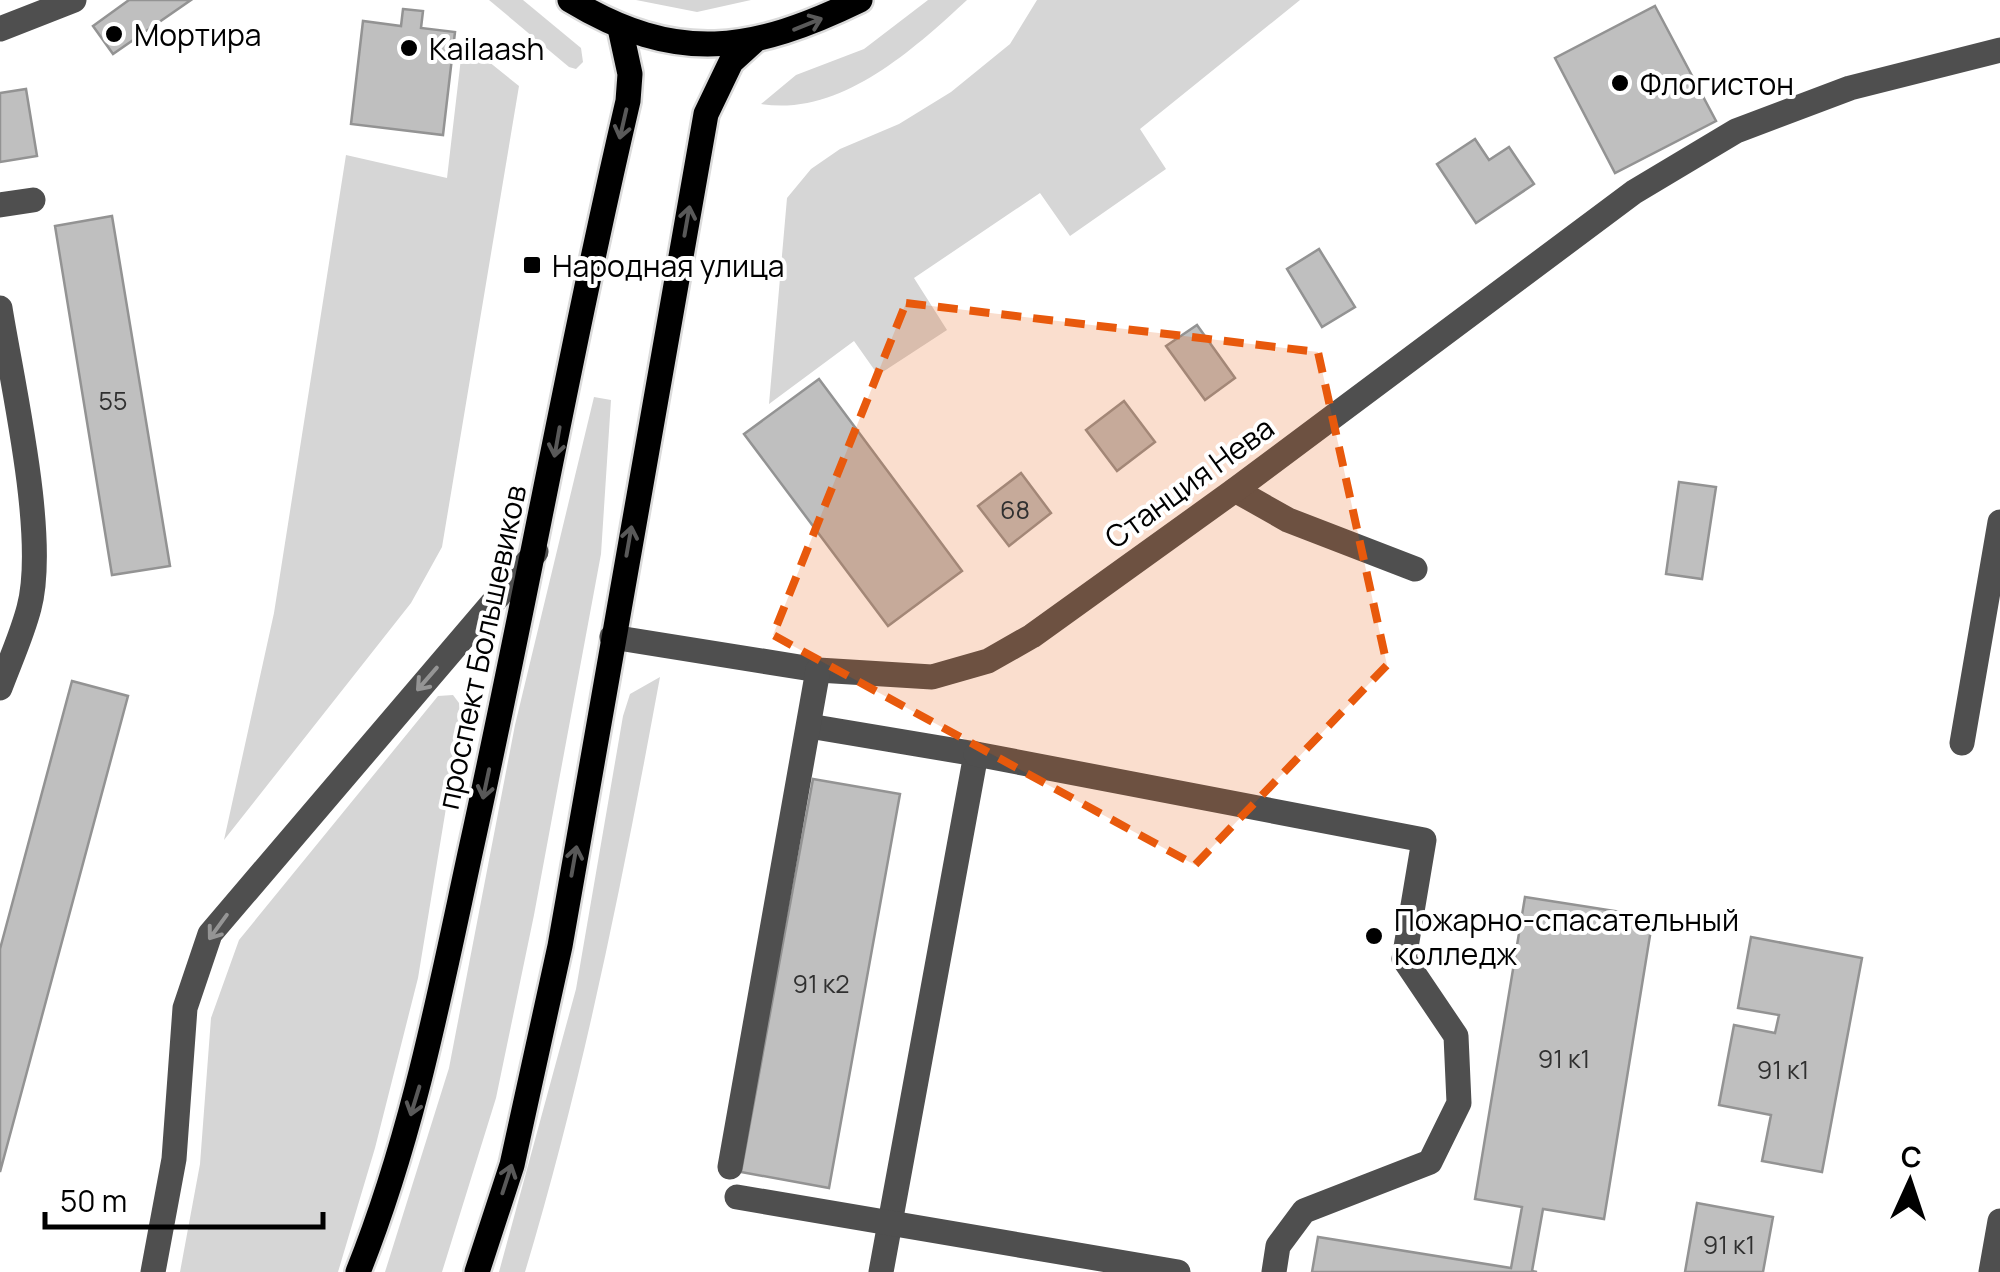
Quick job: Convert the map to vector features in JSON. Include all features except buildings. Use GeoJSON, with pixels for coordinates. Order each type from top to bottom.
{"type":"FeatureCollection","features":[{"type":"Feature","properties":{"kind":"main road"},"geometry":{"type":"LineString","coordinates":[[570,0],[620,28],[704,45],[753,42],[804,27],[860,0]]}},
{"type":"Feature","properties":{"kind":"main road","name":"проспект Большевиков"},"geometry":{"type":"LineString","coordinates":[[358,1272],[419,1090],[536,552],[588,274],[628,101],[630,74],[620,28]]}},
{"type":"Feature","properties":{"kind":"main road"},"geometry":{"type":"LineString","coordinates":[[476,1272],[512,1165],[560,946],[706,114],[730,62],[753,42]]}},
{"type":"Feature","properties":{"kind":"street"},"geometry":{"type":"LineString","coordinates":[[0,30],[74,0]]}},
{"type":"Feature","properties":{"kind":"street","name":"Станция Нева"},"geometry":{"type":"LineString","coordinates":[[612,637],[818,670],[932,678],[988,661],[1032,636],[1235,490],[1634,192],[1736,132],[1850,88],[2000,50]]}},
{"type":"Feature","properties":{"kind":"street"},"geometry":{"type":"LineString","coordinates":[[0,205],[33,200]]}},
{"type":"Feature","properties":{"kind":"street"},"geometry":{"type":"LineString","coordinates":[[0,308],[24,455],[32,542],[30,606],[0,688]]}},
{"type":"Feature","properties":{"kind":"street"},"geometry":{"type":"LineString","coordinates":[[1235,490],[1288,520],[1415,569]]}},
{"type":"Feature","properties":{"kind":"street"},"geometry":{"type":"LineString","coordinates":[[1962,743],[2000,522]]}},
{"type":"Feature","properties":{"kind":"street"},"geometry":{"type":"LineString","coordinates":[[152,1272],[174,1159],[186,1008],[210,934],[536,552]]}},
{"type":"Feature","properties":{"kind":"street"},"geometry":{"type":"LineString","coordinates":[[730,1168],[818,670]]}},
{"type":"Feature","properties":{"kind":"street"},"geometry":{"type":"LineString","coordinates":[[809,726],[1424,840],[1404,959],[1456,1036],[1459,1103],[1430,1162],[1304,1211],[1278,1246],[1274,1272]]}},
{"type":"Feature","properties":{"kind":"street"},"geometry":{"type":"LineString","coordinates":[[881,1272],[976,754]]}},
{"type":"Feature","properties":{"kind":"street"},"geometry":{"type":"LineString","coordinates":[[737,1198],[1178,1272]]}},
{"type":"Feature","properties":{"kind":"street"},"geometry":{"type":"LineString","coordinates":[[1991,1272],[2000,1221]]}},
{"type":"Feature","properties":{"kind":"highlighted area"},"geometry":{"type":"Polygon","coordinates":[[[906,303],[1318,352],[1387,665],[1195,865],[773,635],[906,303]]]}},
{"type":"Feature","properties":{"kind":"shaded area"},"geometry":{"type":"Polygon","coordinates":[[[489,0],[523,0],[581,48],[583,62],[576,69],[569,67],[489,0]]]}},
{"type":"Feature","properties":{"kind":"shaded area"},"geometry":{"type":"Polygon","coordinates":[[[636,0],[751,0],[697,12],[636,0]]]}},
{"type":"Feature","properties":{"kind":"shaded area"},"geometry":{"type":"Polygon","coordinates":[[[928,0],[967,0],[899,58],[847,90],[790,105],[761,104],[796,75],[864,49],[928,0]]]}},
{"type":"Feature","properties":{"kind":"shaded area"},"geometry":{"type":"Polygon","coordinates":[[[1037,0],[1300,0],[1140,129],[1166,169],[1070,236],[1040,193],[914,278],[947,330],[878,375],[854,341],[769,404],[787,198],[811,169],[840,149],[899,124],[951,92],[1010,44],[1037,0]]]}},
{"type":"Feature","properties":{"kind":"shaded area"},"geometry":{"type":"Polygon","coordinates":[[[463,41],[519,86],[442,547],[411,603],[224,840],[274,613],[346,155],[447,178],[463,41]]]}},
{"type":"Feature","properties":{"kind":"shaded area"},"geometry":{"type":"Polygon","coordinates":[[[594,397],[611,400],[601,554],[496,1098],[442,1272],[385,1272],[449,1068],[515,725],[594,397]]]}},
{"type":"Feature","properties":{"kind":"shaded area"},"geometry":{"type":"Polygon","coordinates":[[[660,677],[601,976],[566,1125],[525,1272],[499,1272],[576,989],[623,716],[630,694],[660,677]]]}},
{"type":"Feature","properties":{"kind":"shaded area"},"geometry":{"type":"Polygon","coordinates":[[[453,695],[459,703],[460,723],[418,978],[375,1148],[338,1272],[180,1272],[200,1164],[211,1018],[239,940],[438,696],[453,695]]]}},
{"type":"Feature","properties":{"kind":"place","name":"Мортира"},"geometry":{"type":"Point","coordinates":[114,34]}},
{"type":"Feature","properties":{"kind":"place","name":"Kailaash"},"geometry":{"type":"Point","coordinates":[409,48]}},
{"type":"Feature","properties":{"kind":"place","name":"Флогистон"},"geometry":{"type":"Point","coordinates":[1620,83]}},
{"type":"Feature","properties":{"kind":"place","name":"Народная улица"},"geometry":{"type":"Point","coordinates":[532,265]}},
{"type":"Feature","properties":{"kind":"place","name":"Пожарно-спасательный колледж"},"geometry":{"type":"Point","coordinates":[1374,936]}}]}
